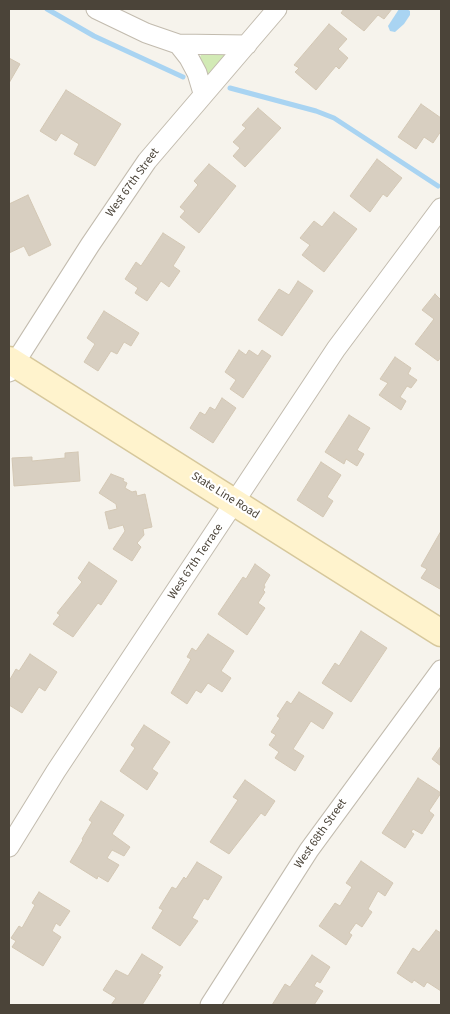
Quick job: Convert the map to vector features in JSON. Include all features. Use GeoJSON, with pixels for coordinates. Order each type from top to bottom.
{"type":"FeatureCollection","features":[{"type":"Feature","properties":{"kind":"main road","name":"State Line Road"},"geometry":{"type":"LineString","coordinates":[[11,365],[236,503],[441,634]]}},
{"type":"Feature","properties":{"kind":"street"},"geometry":{"type":"LineString","coordinates":[[96,9],[146,32],[178,44],[247,45]]}},
{"type":"Feature","properties":{"kind":"street","name":"West 67th Street"},"geometry":{"type":"LineString","coordinates":[[11,365],[147,161],[277,9]]}},
{"type":"Feature","properties":{"kind":"street"},"geometry":{"type":"LineString","coordinates":[[178,44],[189,58],[197,74],[203,94]]}},
{"type":"Feature","properties":{"kind":"street","name":"West 67th Terrace"},"geometry":{"type":"LineString","coordinates":[[9,847],[56,770],[236,503],[336,349],[441,208]]}},
{"type":"Feature","properties":{"kind":"street","name":"West 68th Street"},"geometry":{"type":"LineString","coordinates":[[210,1005],[315,842],[441,670]]}},
{"type":"Feature","properties":{"kind":"green space"},"geometry":{"type":"Polygon","coordinates":[[[223,52],[225,56],[212,72],[209,74],[205,72],[199,59],[201,55],[223,52]]]}},
{"type":"Feature","properties":{"kind":"water"},"geometry":{"type":"Polygon","coordinates":[[[399,9],[407,9],[410,11],[410,15],[395,32],[390,31],[388,26],[399,9]]]}},
{"type":"Feature","properties":{"kind":"building"},"geometry":{"type":"Polygon","coordinates":[[[344,9],[392,9],[384,19],[378,15],[364,31],[341,13],[344,9]]]}},
{"type":"Feature","properties":{"kind":"building"},"geometry":{"type":"Polygon","coordinates":[[[329,24],[347,39],[338,49],[348,58],[339,69],[336,66],[316,90],[295,72],[299,68],[294,65],[329,24]]]}},
{"type":"Feature","properties":{"kind":"building"},"geometry":{"type":"Polygon","coordinates":[[[9,58],[20,64],[9,83],[9,58]]]}},
{"type":"Feature","properties":{"kind":"building"},"geometry":{"type":"Polygon","coordinates":[[[66,90],[121,124],[95,166],[74,154],[79,144],[61,133],[56,141],[40,131],[66,90]]]}},
{"type":"Feature","properties":{"kind":"building"},"geometry":{"type":"Polygon","coordinates":[[[421,104],[441,118],[441,131],[433,143],[424,137],[416,149],[398,137],[421,104]]]}},
{"type":"Feature","properties":{"kind":"building"},"geometry":{"type":"Polygon","coordinates":[[[258,108],[281,128],[245,167],[233,156],[240,148],[233,142],[246,128],[242,125],[258,108]]]}},
{"type":"Feature","properties":{"kind":"building"},"geometry":{"type":"Polygon","coordinates":[[[377,159],[402,178],[387,197],[383,194],[370,212],[350,196],[377,159]]]}},
{"type":"Feature","properties":{"kind":"building"},"geometry":{"type":"Polygon","coordinates":[[[209,164],[236,186],[199,233],[180,217],[185,211],[180,207],[198,185],[194,181],[209,164]]]}},
{"type":"Feature","properties":{"kind":"building"},"geometry":{"type":"Polygon","coordinates":[[[28,195],[51,245],[29,256],[24,246],[9,253],[9,204],[28,195]]]}},
{"type":"Feature","properties":{"kind":"building"},"geometry":{"type":"Polygon","coordinates":[[[334,212],[357,229],[324,272],[302,255],[310,245],[300,238],[314,221],[322,227],[334,212]]]}},
{"type":"Feature","properties":{"kind":"building"},"geometry":{"type":"Polygon","coordinates":[[[163,233],[185,247],[173,266],[180,271],[169,287],[161,281],[147,301],[135,293],[138,288],[125,279],[136,262],[141,266],[163,233]]]}},
{"type":"Feature","properties":{"kind":"building"},"geometry":{"type":"Polygon","coordinates":[[[298,281],[313,291],[282,336],[258,320],[279,289],[289,295],[298,281]]]}},
{"type":"Feature","properties":{"kind":"building"},"geometry":{"type":"Polygon","coordinates":[[[435,294],[441,300],[441,357],[438,361],[415,344],[434,319],[422,310],[435,294]]]}},
{"type":"Feature","properties":{"kind":"building"},"geometry":{"type":"Polygon","coordinates":[[[104,311],[139,333],[131,346],[124,342],[117,354],[111,351],[98,371],[84,362],[95,344],[87,338],[104,311]]]}},
{"type":"Feature","properties":{"kind":"building"},"geometry":{"type":"Polygon","coordinates":[[[239,350],[246,355],[249,350],[258,356],[262,350],[271,356],[243,398],[230,389],[236,380],[225,372],[239,350]]]}},
{"type":"Feature","properties":{"kind":"building"},"geometry":{"type":"Polygon","coordinates":[[[395,357],[411,368],[408,374],[417,380],[411,388],[407,386],[400,397],[406,401],[401,410],[379,395],[388,383],[380,379],[395,357]]]}},
{"type":"Feature","properties":{"kind":"building"},"geometry":{"type":"Polygon","coordinates":[[[222,398],[236,408],[213,443],[190,428],[200,412],[205,415],[210,407],[215,410],[222,398]]]}},
{"type":"Feature","properties":{"kind":"building"},"geometry":{"type":"Polygon","coordinates":[[[349,415],[370,428],[357,450],[364,454],[357,466],[346,459],[344,464],[325,452],[349,415]]]}},
{"type":"Feature","properties":{"kind":"building"},"geometry":{"type":"Polygon","coordinates":[[[78,452],[80,481],[14,486],[12,458],[32,457],[32,461],[65,458],[65,453],[78,452]]]}},
{"type":"Feature","properties":{"kind":"building"},"geometry":{"type":"Polygon","coordinates":[[[321,462],[341,475],[327,497],[333,501],[323,517],[297,500],[321,462]]]}},
{"type":"Feature","properties":{"kind":"building"},"geometry":{"type":"Polygon","coordinates":[[[111,474],[124,479],[123,481],[127,483],[125,488],[132,492],[136,491],[137,496],[145,494],[152,527],[143,529],[144,535],[137,543],[141,547],[132,561],[113,549],[125,531],[123,525],[109,529],[105,512],[117,509],[116,504],[99,493],[111,474]]]}},
{"type":"Feature","properties":{"kind":"building"},"geometry":{"type":"Polygon","coordinates":[[[441,531],[440,589],[421,578],[427,569],[421,566],[441,531]]]}},
{"type":"Feature","properties":{"kind":"building"},"geometry":{"type":"Polygon","coordinates":[[[89,562],[117,581],[101,605],[98,603],[73,637],[53,624],[60,615],[57,613],[82,582],[78,578],[89,562]]]}},
{"type":"Feature","properties":{"kind":"building"},"geometry":{"type":"Polygon","coordinates":[[[255,564],[270,575],[264,585],[263,590],[265,592],[258,603],[265,608],[247,635],[218,614],[243,577],[246,579],[255,564]]]}},
{"type":"Feature","properties":{"kind":"building"},"geometry":{"type":"Polygon","coordinates":[[[361,631],[387,648],[351,702],[322,683],[335,663],[339,666],[361,631]]]}},
{"type":"Feature","properties":{"kind":"building"},"geometry":{"type":"Polygon","coordinates":[[[208,634],[234,651],[221,671],[231,678],[222,692],[208,683],[201,693],[196,690],[187,704],[171,693],[191,659],[187,657],[192,648],[196,651],[208,634]]]}},
{"type":"Feature","properties":{"kind":"building"},"geometry":{"type":"Polygon","coordinates":[[[30,654],[57,672],[45,691],[39,687],[22,713],[9,705],[9,681],[16,669],[19,671],[30,654]]]}},
{"type":"Feature","properties":{"kind":"building"},"geometry":{"type":"Polygon","coordinates":[[[299,692],[333,713],[323,729],[311,721],[293,749],[304,756],[295,771],[275,758],[279,752],[269,745],[276,735],[271,732],[280,718],[277,716],[287,701],[291,704],[299,692]]]}},
{"type":"Feature","properties":{"kind":"building"},"geometry":{"type":"Polygon","coordinates":[[[144,725],[170,742],[152,769],[158,773],[147,790],[120,771],[135,748],[131,745],[144,725]]]}},
{"type":"Feature","properties":{"kind":"building"},"geometry":{"type":"Polygon","coordinates":[[[441,746],[441,766],[432,759],[441,746]]]}},
{"type":"Feature","properties":{"kind":"building"},"geometry":{"type":"Polygon","coordinates":[[[418,778],[441,793],[429,811],[434,815],[422,834],[413,829],[411,832],[414,834],[405,848],[382,833],[418,778]]]}},
{"type":"Feature","properties":{"kind":"building"},"geometry":{"type":"Polygon","coordinates":[[[245,780],[275,801],[265,816],[261,813],[229,854],[210,842],[238,800],[233,797],[245,780]]]}},
{"type":"Feature","properties":{"kind":"building"},"geometry":{"type":"Polygon","coordinates":[[[101,801],[124,815],[112,834],[130,847],[124,856],[112,850],[107,858],[119,865],[108,882],[98,876],[97,879],[70,862],[92,822],[89,820],[101,801]]]}},
{"type":"Feature","properties":{"kind":"building"},"geometry":{"type":"Polygon","coordinates":[[[361,861],[393,883],[385,896],[378,891],[368,909],[372,912],[362,927],[356,923],[349,933],[352,935],[346,945],[319,926],[335,903],[340,906],[352,887],[346,883],[361,861]]]}},
{"type":"Feature","properties":{"kind":"building"},"geometry":{"type":"Polygon","coordinates":[[[197,862],[222,877],[208,900],[204,898],[192,918],[198,921],[180,946],[152,928],[163,910],[159,908],[172,887],[176,889],[184,877],[186,879],[197,862]]]}},
{"type":"Feature","properties":{"kind":"building"},"geometry":{"type":"Polygon","coordinates":[[[39,892],[70,911],[60,926],[56,923],[52,931],[61,937],[43,966],[12,947],[16,941],[11,938],[19,926],[22,928],[35,905],[32,903],[39,892]]]}},
{"type":"Feature","properties":{"kind":"building"},"geometry":{"type":"Polygon","coordinates":[[[436,930],[441,933],[441,991],[427,982],[424,987],[414,980],[412,983],[397,973],[413,948],[419,952],[436,930]]]}},
{"type":"Feature","properties":{"kind":"building"},"geometry":{"type":"Polygon","coordinates":[[[142,954],[163,967],[158,974],[161,975],[142,1005],[111,1005],[116,998],[103,990],[116,970],[128,976],[142,954]]]}},
{"type":"Feature","properties":{"kind":"building"},"geometry":{"type":"Polygon","coordinates":[[[312,955],[330,967],[320,983],[317,981],[314,986],[323,991],[314,1005],[272,1005],[285,984],[290,987],[312,955]]]}},
{"type":"Feature","properties":{"kind":"waterway"},"geometry":{"type":"LineString","coordinates":[[47,9],[94,36],[183,77]]}},
{"type":"Feature","properties":{"kind":"waterway"},"geometry":{"type":"LineString","coordinates":[[230,88],[316,111],[334,118],[438,186]]}}]}
